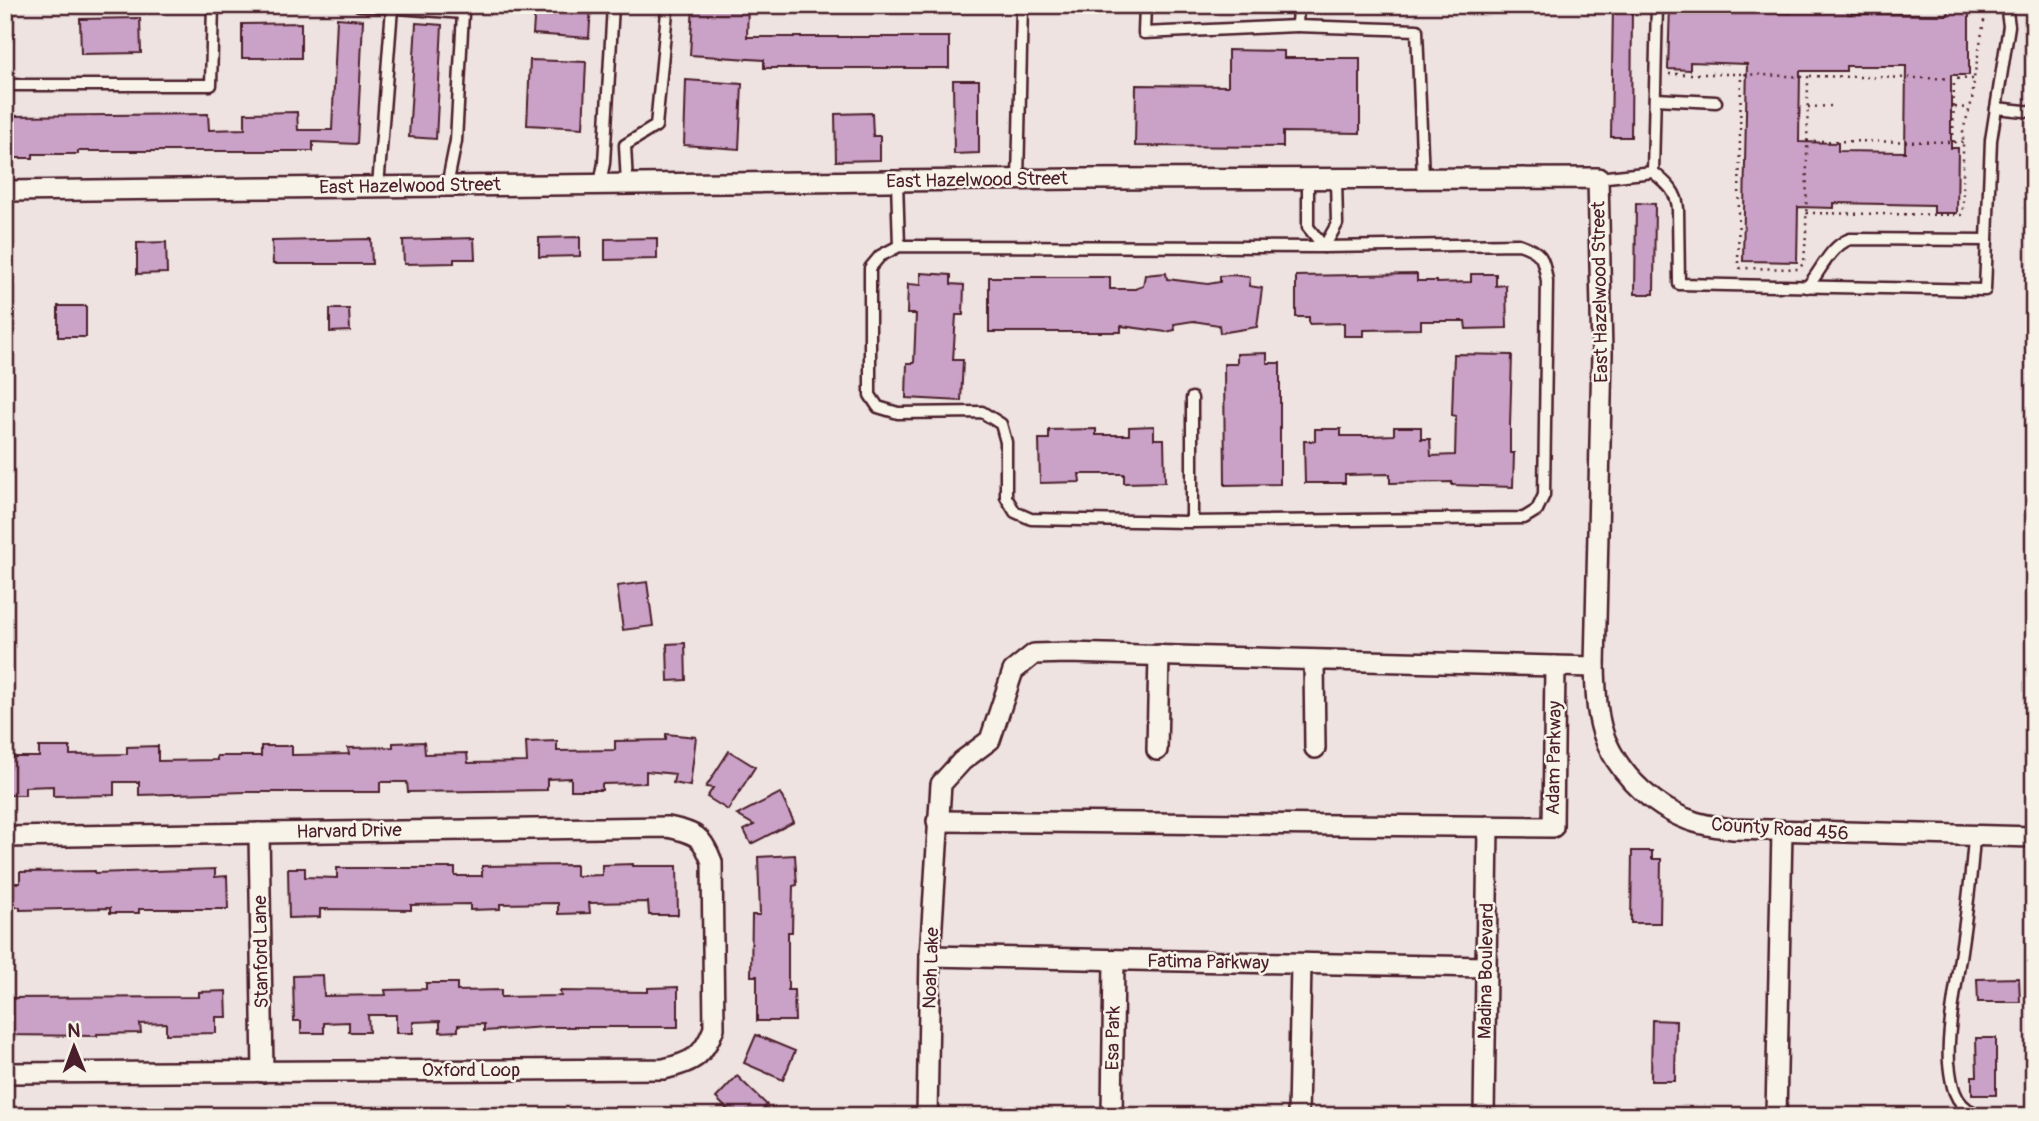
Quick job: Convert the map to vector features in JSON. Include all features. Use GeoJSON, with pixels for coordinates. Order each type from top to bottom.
{"type":"FeatureCollection","features":[{"type":"Feature","properties":{"kind":"street","name":"East Hazelwood Street"},"geometry":{"type":"LineString","coordinates":[[5,191],[1018,180],[1598,178],[1602,353],[1598,529]]}},
{"type":"Feature","properties":{"kind":"street","name":"County Road 456"},"geometry":{"type":"LineString","coordinates":[[1598,529],[1594,667],[1598,712],[1606,741],[1624,771],[1646,794],[1669,811],[1696,822],[1732,829],[2034,837]]}},
{"type":"Feature","properties":{"kind":"street","name":"Noah Lake"},"geometry":{"type":"LineString","coordinates":[[927,1116],[930,956],[941,784],[962,761],[990,740],[1013,671],[1034,654],[1594,667]]}},
{"type":"Feature","properties":{"kind":"street"},"geometry":{"type":"LineString","coordinates":[[1157,750],[1159,655]]}},
{"type":"Feature","properties":{"kind":"street"},"geometry":{"type":"LineString","coordinates":[[1314,660],[1315,748]]}},
{"type":"Feature","properties":{"kind":"street","name":"Adam Parkway"},"geometry":{"type":"LineString","coordinates":[[1488,826],[1553,827],[1555,666]]}},
{"type":"Feature","properties":{"kind":"street"},"geometry":{"type":"LineString","coordinates":[[937,821],[1488,826]]}},
{"type":"Feature","properties":{"kind":"street","name":"Madina Boulevard"},"geometry":{"type":"LineString","coordinates":[[1484,1116],[1488,826]]}},
{"type":"Feature","properties":{"kind":"street","name":"Harvard Drive"},"geometry":{"type":"LineString","coordinates":[[5,837],[668,827],[693,832]]}},
{"type":"Feature","properties":{"kind":"street"},"geometry":{"type":"LineString","coordinates":[[1776,1116],[1782,831]]}},
{"type":"Feature","properties":{"kind":"street","name":"Oxford Loop"},"geometry":{"type":"LineString","coordinates":[[5,1073],[664,1069],[689,1063],[706,1048],[713,1028],[712,862],[706,844],[693,832]]}},
{"type":"Feature","properties":{"kind":"street","name":"Stanford Lane"},"geometry":{"type":"LineString","coordinates":[[259,833],[263,1072]]}},
{"type":"Feature","properties":{"kind":"street","name":"Fatima Parkway"},"geometry":{"type":"LineString","coordinates":[[930,956],[1486,967]]}},
{"type":"Feature","properties":{"kind":"street","name":"Esa Park"},"geometry":{"type":"LineString","coordinates":[[1112,1116],[1114,960]]}},
{"type":"Feature","properties":{"kind":"street"},"geometry":{"type":"LineString","coordinates":[[1298,1116],[1301,964]]}},
{"type":"Feature","properties":{"kind":"lane"},"geometry":{"type":"LineString","coordinates":[[5,85],[211,85],[213,5]]}},
{"type":"Feature","properties":{"kind":"lane"},"geometry":{"type":"LineString","coordinates":[[359,5],[463,13],[456,141],[447,186]]}},
{"type":"Feature","properties":{"kind":"lane"},"geometry":{"type":"LineString","coordinates":[[600,184],[604,163],[613,5]]}},
{"type":"Feature","properties":{"kind":"lane"},"geometry":{"type":"LineString","coordinates":[[627,184],[625,145],[656,126],[667,12],[665,5]]}},
{"type":"Feature","properties":{"kind":"lane"},"geometry":{"type":"LineString","coordinates":[[1018,180],[1022,5]]}},
{"type":"Feature","properties":{"kind":"lane"},"geometry":{"type":"LineString","coordinates":[[1145,5],[1144,33],[1297,26],[1417,30],[1423,178]]}},
{"type":"Feature","properties":{"kind":"lane"},"geometry":{"type":"LineString","coordinates":[[1297,26],[1298,5]]}},
{"type":"Feature","properties":{"kind":"lane"},"geometry":{"type":"LineString","coordinates":[[1653,172],[1657,5]]}},
{"type":"Feature","properties":{"kind":"lane"},"geometry":{"type":"LineString","coordinates":[[1598,178],[1653,172],[1671,188],[1677,197],[1679,284],[1985,290],[1991,140],[2009,26],[2006,5]]}},
{"type":"Feature","properties":{"kind":"lane"},"geometry":{"type":"LineString","coordinates":[[378,187],[392,8]]}},
{"type":"Feature","properties":{"kind":"lane"},"geometry":{"type":"LineString","coordinates":[[1655,99],[1716,102]]}},
{"type":"Feature","properties":{"kind":"lane"},"geometry":{"type":"LineString","coordinates":[[1996,108],[2034,112]]}},
{"type":"Feature","properties":{"kind":"lane"},"geometry":{"type":"LineString","coordinates":[[1308,178],[1308,227],[1324,247]]}},
{"type":"Feature","properties":{"kind":"lane"},"geometry":{"type":"LineString","coordinates":[[1324,247],[1337,224],[1336,178]]}},
{"type":"Feature","properties":{"kind":"lane"},"geometry":{"type":"LineString","coordinates":[[897,181],[899,246]]}},
{"type":"Feature","properties":{"kind":"lane"},"geometry":{"type":"LineString","coordinates":[[1807,287],[1837,244],[1850,239],[1987,240]]}},
{"type":"Feature","properties":{"kind":"lane"},"geometry":{"type":"LineString","coordinates":[[1519,244],[1534,249],[1543,258],[1547,281],[1544,495],[1537,510],[1524,518],[1192,522],[1031,519],[1015,512],[1006,497],[1006,442],[1001,424],[982,412],[898,413],[878,407],[870,396],[870,268],[880,256],[899,246],[1324,247],[1519,244]]}},
{"type":"Feature","properties":{"kind":"lane"},"geometry":{"type":"LineString","coordinates":[[1192,398],[1192,522]]}},
{"type":"Feature","properties":{"kind":"lane"},"geometry":{"type":"LineString","coordinates":[[1973,1112],[1962,1107],[1955,1097],[1949,1061],[1954,997],[1971,888],[1974,837]]}},
{"type":"Feature","properties":{"kind":"path"},"geometry":{"type":"LineString","coordinates":[[1806,213],[1961,215],[1963,211],[1963,130],[1985,7],[1898,5]]}},
{"type":"Feature","properties":{"kind":"path"},"geometry":{"type":"LineString","coordinates":[[1656,74],[1974,79]]}},
{"type":"Feature","properties":{"kind":"path"},"geometry":{"type":"LineString","coordinates":[[1741,74],[1738,266],[1801,268],[1804,262],[1806,213],[1807,76]]}},
{"type":"Feature","properties":{"kind":"path"},"geometry":{"type":"LineString","coordinates":[[1954,78],[1954,142]]}},
{"type":"Feature","properties":{"kind":"path"},"geometry":{"type":"LineString","coordinates":[[1808,107],[1832,106]]}},
{"type":"Feature","properties":{"kind":"path"},"geometry":{"type":"LineString","coordinates":[[1955,107],[1969,108]]}},
{"type":"Feature","properties":{"kind":"path"},"geometry":{"type":"LineString","coordinates":[[1807,141],[1964,142]]}},
{"type":"Feature","properties":{"kind":"building"},"geometry":{"type":"Polygon","coordinates":[[[535,5],[591,5],[589,38],[533,34],[535,5]]]}},
{"type":"Feature","properties":{"kind":"building"},"geometry":{"type":"Polygon","coordinates":[[[693,5],[748,5],[747,37],[949,37],[949,68],[764,68],[764,60],[690,55],[693,5]]]}},
{"type":"Feature","properties":{"kind":"building"},"geometry":{"type":"Polygon","coordinates":[[[1613,5],[1632,5],[1631,137],[1611,137],[1613,5]]]}},
{"type":"Feature","properties":{"kind":"building"},"geometry":{"type":"Polygon","coordinates":[[[1670,5],[1692,5],[1692,10],[1791,13],[1791,6],[1848,6],[1848,14],[1948,15],[1948,10],[1969,10],[1969,75],[1951,75],[1951,148],[1958,148],[1957,213],[1934,213],[1934,205],[1834,203],[1834,208],[1798,207],[1797,262],[1743,261],[1747,64],[1690,62],[1690,70],[1668,69],[1670,5]],[[1846,66],[1846,71],[1800,71],[1799,142],[1838,143],[1838,151],[1905,152],[1906,66],[1846,66]]]}},
{"type":"Feature","properties":{"kind":"building"},"geometry":{"type":"Polygon","coordinates":[[[140,18],[141,53],[81,54],[80,19],[140,18]]]}},
{"type":"Feature","properties":{"kind":"building"},"geometry":{"type":"Polygon","coordinates":[[[337,18],[363,20],[357,144],[313,142],[313,151],[78,151],[78,154],[33,154],[33,158],[10,158],[9,116],[208,114],[209,130],[245,129],[245,113],[297,112],[298,130],[332,130],[337,18]]]}},
{"type":"Feature","properties":{"kind":"building"},"geometry":{"type":"Polygon","coordinates":[[[301,23],[301,58],[242,58],[242,24],[301,23]]]}},
{"type":"Feature","properties":{"kind":"building"},"geometry":{"type":"Polygon","coordinates":[[[416,23],[442,25],[436,139],[409,137],[416,23]]]}},
{"type":"Feature","properties":{"kind":"building"},"geometry":{"type":"Polygon","coordinates":[[[1228,50],[1284,51],[1284,58],[1360,58],[1360,133],[1283,132],[1283,147],[1135,146],[1136,85],[1228,86],[1228,50]]]}},
{"type":"Feature","properties":{"kind":"building"},"geometry":{"type":"Polygon","coordinates":[[[530,60],[586,62],[583,128],[527,125],[530,60]]]}},
{"type":"Feature","properties":{"kind":"building"},"geometry":{"type":"Polygon","coordinates":[[[686,80],[742,84],[739,149],[684,145],[686,80]]]}},
{"type":"Feature","properties":{"kind":"building"},"geometry":{"type":"Polygon","coordinates":[[[953,80],[979,80],[979,153],[954,154],[953,80]]]}},
{"type":"Feature","properties":{"kind":"building"},"geometry":{"type":"Polygon","coordinates":[[[872,113],[873,136],[880,136],[880,160],[836,161],[835,114],[872,113]]]}},
{"type":"Feature","properties":{"kind":"building"},"geometry":{"type":"Polygon","coordinates":[[[1636,203],[1655,204],[1654,294],[1635,294],[1636,203]]]}},
{"type":"Feature","properties":{"kind":"building"},"geometry":{"type":"Polygon","coordinates":[[[580,237],[580,256],[539,257],[539,238],[580,237]]]}},
{"type":"Feature","properties":{"kind":"building"},"geometry":{"type":"Polygon","coordinates":[[[474,238],[475,259],[454,259],[454,263],[404,264],[403,240],[474,238]]]}},
{"type":"Feature","properties":{"kind":"building"},"geometry":{"type":"Polygon","coordinates":[[[657,238],[657,259],[605,260],[605,239],[657,238]]]}},
{"type":"Feature","properties":{"kind":"building"},"geometry":{"type":"Polygon","coordinates":[[[371,239],[372,264],[273,264],[272,241],[371,239]]]}},
{"type":"Feature","properties":{"kind":"building"},"geometry":{"type":"Polygon","coordinates":[[[166,242],[167,273],[137,274],[137,243],[166,242]]]}},
{"type":"Feature","properties":{"kind":"building"},"geometry":{"type":"Polygon","coordinates":[[[921,273],[951,275],[951,284],[964,285],[963,315],[956,315],[953,360],[963,360],[961,401],[906,398],[907,363],[914,363],[916,314],[907,314],[908,284],[921,285],[921,273]]]}},
{"type":"Feature","properties":{"kind":"building"},"geometry":{"type":"Polygon","coordinates":[[[1166,273],[1167,279],[1208,284],[1220,282],[1220,276],[1250,277],[1249,286],[1262,288],[1257,327],[1220,333],[1219,325],[1193,321],[1174,324],[1175,330],[1166,332],[1121,326],[1121,332],[989,332],[989,277],[1110,277],[1110,289],[1135,289],[1143,286],[1145,275],[1166,273]]]}},
{"type":"Feature","properties":{"kind":"building"},"geometry":{"type":"Polygon","coordinates":[[[1417,274],[1417,281],[1437,283],[1471,282],[1471,274],[1496,274],[1496,286],[1506,285],[1507,328],[1466,329],[1465,321],[1421,321],[1421,329],[1364,330],[1364,336],[1344,336],[1344,323],[1309,324],[1309,317],[1296,317],[1296,276],[1417,274]]]}},
{"type":"Feature","properties":{"kind":"building"},"geometry":{"type":"Polygon","coordinates":[[[58,306],[86,306],[86,337],[58,337],[58,306]]]}},
{"type":"Feature","properties":{"kind":"building"},"geometry":{"type":"Polygon","coordinates":[[[330,309],[349,309],[350,331],[330,332],[330,309]]]}},
{"type":"Feature","properties":{"kind":"building"},"geometry":{"type":"Polygon","coordinates":[[[1267,353],[1267,363],[1280,363],[1280,484],[1225,485],[1224,364],[1237,364],[1237,354],[1267,353]]]}},
{"type":"Feature","properties":{"kind":"building"},"geometry":{"type":"Polygon","coordinates":[[[1454,354],[1512,355],[1510,453],[1514,453],[1513,487],[1452,485],[1452,482],[1390,483],[1390,474],[1345,475],[1345,483],[1305,483],[1304,441],[1315,441],[1315,429],[1341,429],[1341,436],[1372,436],[1394,435],[1394,427],[1421,427],[1421,439],[1430,439],[1431,456],[1455,455],[1456,416],[1452,415],[1454,354]]]}},
{"type":"Feature","properties":{"kind":"building"},"geometry":{"type":"Polygon","coordinates":[[[1154,426],[1154,439],[1164,439],[1165,482],[1124,483],[1124,474],[1079,474],[1080,482],[1040,483],[1039,439],[1049,439],[1049,430],[1096,429],[1096,435],[1129,435],[1129,427],[1154,426]]]}},
{"type":"Feature","properties":{"kind":"building"},"geometry":{"type":"Polygon","coordinates":[[[647,582],[653,626],[623,630],[617,586],[647,582]]]}},
{"type":"Feature","properties":{"kind":"building"},"geometry":{"type":"Polygon","coordinates":[[[685,643],[686,680],[668,681],[667,644],[685,643]]]}},
{"type":"Feature","properties":{"kind":"building"},"geometry":{"type":"Polygon","coordinates":[[[666,734],[696,737],[690,786],[673,783],[675,774],[646,771],[646,783],[602,784],[602,790],[571,790],[571,778],[547,779],[547,790],[408,792],[407,782],[380,782],[380,792],[139,795],[139,782],[114,782],[114,795],[53,796],[53,786],[25,787],[25,795],[5,795],[5,757],[39,757],[39,747],[70,747],[70,755],[127,754],[127,747],[158,746],[158,761],[217,760],[217,756],[261,756],[261,746],[292,746],[292,755],[349,754],[348,748],[393,747],[393,743],[424,742],[425,754],[467,753],[468,763],[527,762],[526,742],[557,741],[557,751],[615,750],[615,741],[666,740],[666,734]]]}},
{"type":"Feature","properties":{"kind":"building"},"geometry":{"type":"Polygon","coordinates":[[[729,751],[755,767],[728,810],[707,797],[713,788],[706,787],[729,751]]]}},
{"type":"Feature","properties":{"kind":"building"},"geometry":{"type":"Polygon","coordinates":[[[780,793],[794,822],[751,844],[744,830],[754,825],[737,815],[780,793]]]}},
{"type":"Feature","properties":{"kind":"building"},"geometry":{"type":"Polygon","coordinates":[[[1632,851],[1652,851],[1652,859],[1661,859],[1660,923],[1631,923],[1632,851]]]}},
{"type":"Feature","properties":{"kind":"building"},"geometry":{"type":"Polygon","coordinates":[[[795,855],[797,885],[793,886],[792,932],[788,932],[788,990],[794,990],[795,1021],[757,1021],[757,976],[751,976],[752,915],[760,915],[758,857],[795,855]]]}},
{"type":"Feature","properties":{"kind":"building"},"geometry":{"type":"Polygon","coordinates":[[[576,865],[576,876],[602,875],[602,865],[677,866],[678,915],[649,915],[648,902],[589,903],[590,913],[558,914],[558,903],[500,904],[500,909],[470,910],[470,904],[411,905],[411,910],[320,909],[320,917],[289,918],[288,868],[305,868],[305,877],[337,878],[337,868],[455,868],[455,876],[482,876],[482,866],[576,865]]]}},
{"type":"Feature","properties":{"kind":"building"},"geometry":{"type":"Polygon","coordinates":[[[215,869],[215,877],[227,876],[228,909],[139,909],[139,913],[110,913],[110,908],[20,910],[20,907],[5,907],[5,883],[20,883],[20,872],[95,873],[215,869]]]}},
{"type":"Feature","properties":{"kind":"building"},"geometry":{"type":"Polygon","coordinates":[[[323,975],[324,996],[386,995],[385,990],[426,989],[426,983],[457,983],[457,991],[501,990],[501,997],[561,996],[560,991],[648,992],[648,988],[678,987],[678,1027],[546,1027],[484,1031],[484,1024],[458,1025],[458,1031],[440,1032],[440,1021],[413,1022],[413,1033],[396,1033],[396,1015],[368,1015],[369,1032],[349,1032],[349,1022],[324,1023],[324,1033],[301,1033],[301,1021],[294,1021],[293,976],[323,975]]]}},
{"type":"Feature","properties":{"kind":"building"},"geometry":{"type":"Polygon","coordinates":[[[2019,978],[2020,1002],[1978,1002],[1977,979],[2019,978]]]}},
{"type":"Feature","properties":{"kind":"building"},"geometry":{"type":"Polygon","coordinates":[[[226,991],[227,1017],[216,1017],[216,1033],[166,1034],[166,1023],[140,1024],[141,1033],[97,1036],[5,1035],[5,998],[199,997],[199,992],[226,991]]]}},
{"type":"Feature","properties":{"kind":"building"},"geometry":{"type":"Polygon","coordinates":[[[1652,1020],[1676,1021],[1675,1081],[1651,1081],[1652,1020]]]}},
{"type":"Feature","properties":{"kind":"building"},"geometry":{"type":"Polygon","coordinates":[[[756,1035],[795,1051],[783,1080],[744,1063],[756,1035]]]}},
{"type":"Feature","properties":{"kind":"building"},"geometry":{"type":"Polygon","coordinates":[[[1976,1038],[1996,1038],[1996,1095],[1972,1095],[1972,1076],[1977,1076],[1976,1038]]]}},
{"type":"Feature","properties":{"kind":"building"},"geometry":{"type":"Polygon","coordinates":[[[737,1076],[767,1105],[757,1116],[734,1116],[716,1098],[737,1076]]]}}]}
